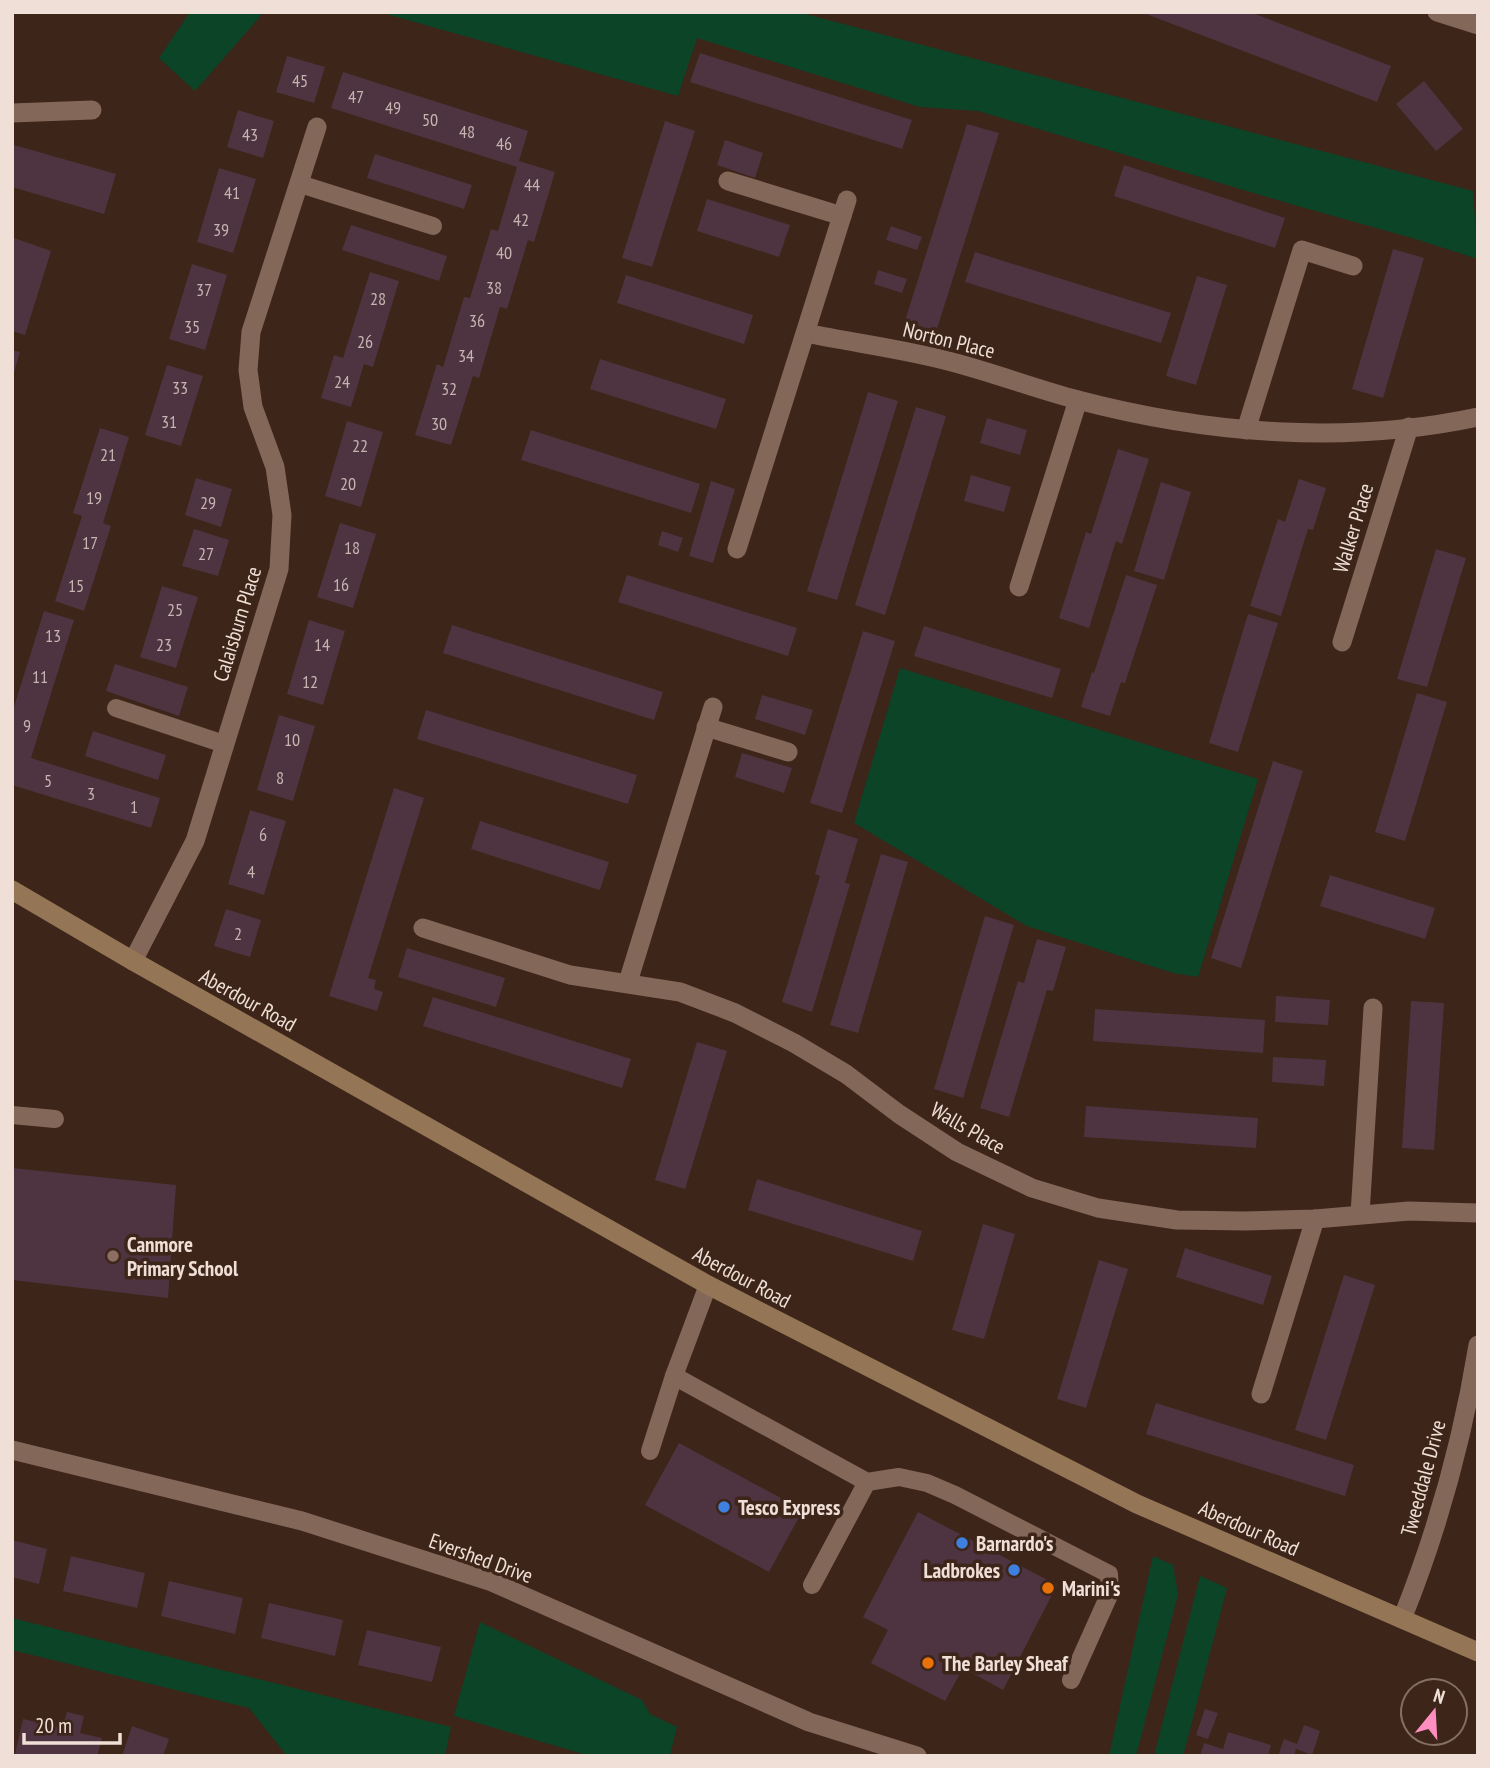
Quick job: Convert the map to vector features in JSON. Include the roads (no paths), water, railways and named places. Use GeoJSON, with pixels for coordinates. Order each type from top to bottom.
{"type":"FeatureCollection","features":[{"type":"Feature","properties":{"kind":"main road","name":"Aberdour Road"},"geometry":{"type":"LineString","coordinates":[[12,890],[708,1285],[1137,1504],[1478,1652]]}},
{"type":"Feature","properties":{"kind":"street"},"geometry":{"type":"LineString","coordinates":[[1437,12],[1478,25]]}},
{"type":"Feature","properties":{"kind":"street"},"geometry":{"type":"LineString","coordinates":[[12,113],[92,110]]}},
{"type":"Feature","properties":{"kind":"street","name":"Calaisburn Place"},"geometry":{"type":"LineString","coordinates":[[133,961],[195,841],[279,569],[282,515],[275,467],[253,407],[248,370],[251,332],[317,127]]}},
{"type":"Feature","properties":{"kind":"street"},"geometry":{"type":"LineString","coordinates":[[728,181],[845,208],[737,549]]}},
{"type":"Feature","properties":{"kind":"street"},"geometry":{"type":"LineString","coordinates":[[1246,430],[1302,250],[1353,266]]}},
{"type":"Feature","properties":{"kind":"street","name":"Norton Place"},"geometry":{"type":"LineString","coordinates":[[806,333],[949,361],[1078,400],[1171,420],[1246,430],[1357,431],[1478,417]]}},
{"type":"Feature","properties":{"kind":"street"},"geometry":{"type":"LineString","coordinates":[[1019,587],[1078,400]]}},
{"type":"Feature","properties":{"kind":"street","name":"Walker Place"},"geometry":{"type":"LineString","coordinates":[[1342,642],[1409,427]]}},
{"type":"Feature","properties":{"kind":"street"},"geometry":{"type":"LineString","coordinates":[[628,982],[713,707]]}},
{"type":"Feature","properties":{"kind":"street"},"geometry":{"type":"LineString","coordinates":[[706,727],[788,752]]}},
{"type":"Feature","properties":{"kind":"street","name":"Walls Place"},"geometry":{"type":"LineString","coordinates":[[423,928],[570,975],[680,992],[747,1019],[846,1074],[899,1114],[957,1152],[1032,1188],[1098,1208],[1177,1220],[1315,1219],[1409,1211],[1478,1213]]}},
{"type":"Feature","properties":{"kind":"street"},"geometry":{"type":"LineString","coordinates":[[1360,1214],[1373,1008]]}},
{"type":"Feature","properties":{"kind":"street"},"geometry":{"type":"LineString","coordinates":[[1261,1394],[1315,1219]]}},
{"type":"Feature","properties":{"kind":"street","name":"Tweeddale Drive"},"geometry":{"type":"LineString","coordinates":[[1402,1619],[1436,1525],[1452,1466],[1478,1345]]}},
{"type":"Feature","properties":{"kind":"street","name":"Evershed Drive"},"geometry":{"type":"LineString","coordinates":[[12,1450],[302,1521],[492,1583],[809,1722],[917,1756]]}},
{"type":"Feature","properties":{"kind":"lane"},"geometry":{"type":"LineString","coordinates":[[300,184],[433,226]]}},
{"type":"Feature","properties":{"kind":"lane"},"geometry":{"type":"LineString","coordinates":[[116,708],[224,744]]}},
{"type":"Feature","properties":{"kind":"lane"},"geometry":{"type":"LineString","coordinates":[[12,1115],[55,1119]]}},
{"type":"Feature","properties":{"kind":"lane"},"geometry":{"type":"LineString","coordinates":[[650,1451],[708,1285]]}},
{"type":"Feature","properties":{"kind":"lane"},"geometry":{"type":"LineString","coordinates":[[674,1376],[867,1482],[899,1477],[927,1483],[1109,1574],[1111,1593],[1071,1680]]}},
{"type":"Feature","properties":{"kind":"lane"},"geometry":{"type":"LineString","coordinates":[[811,1585],[867,1482]]}},
{"type":"Feature","properties":{"kind":"place","name":"Canmore Primary School"},"geometry":{"type":"Point","coordinates":[113,1256]}},
{"type":"Feature","properties":{"kind":"place","name":"Tesco Express"},"geometry":{"type":"Point","coordinates":[724,1507]}},
{"type":"Feature","properties":{"kind":"place","name":"Barnardo's"},"geometry":{"type":"Point","coordinates":[962,1543]}},
{"type":"Feature","properties":{"kind":"place","name":"Ladbrokes"},"geometry":{"type":"Point","coordinates":[1014,1570]}},
{"type":"Feature","properties":{"kind":"place","name":"Marini's"},"geometry":{"type":"Point","coordinates":[1048,1588]}},
{"type":"Feature","properties":{"kind":"place","name":"The Barley Sheaf"},"geometry":{"type":"Point","coordinates":[928,1663]}}]}
